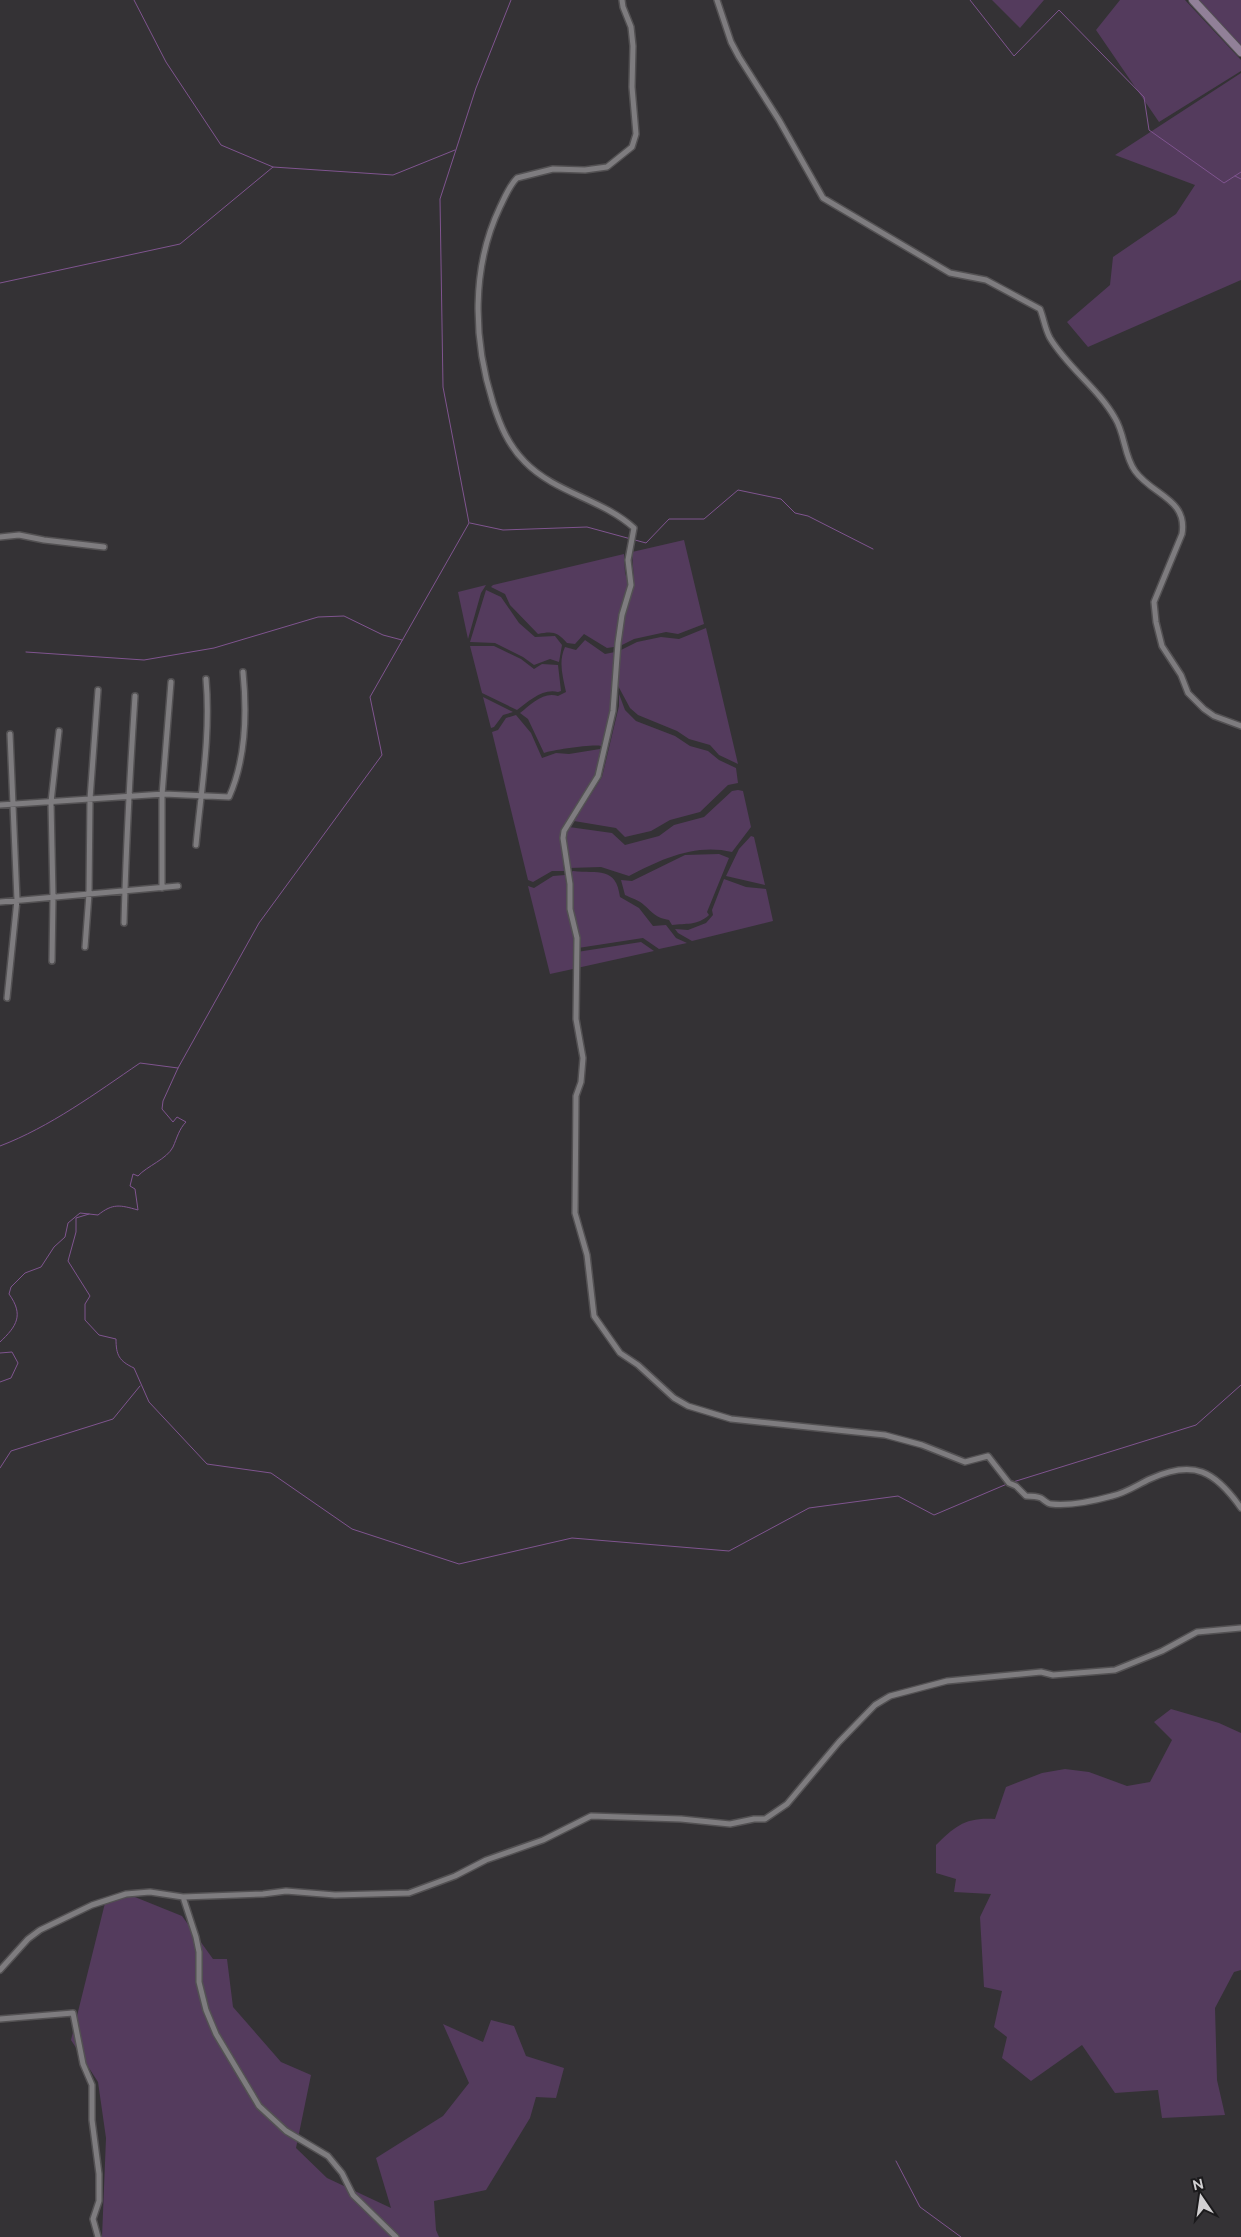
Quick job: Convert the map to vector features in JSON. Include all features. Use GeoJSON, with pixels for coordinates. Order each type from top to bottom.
{"type":"FeatureCollection","features":[{"type":"Feature","properties":{"kind":"main road"},"geometry":{"type":"LineString","coordinates":[[1193,0],[1241,52]]}},
{"type":"Feature","properties":{"kind":"street"},"geometry":{"type":"LineString","coordinates":[[622,0],[631,27],[633,46],[632,92],[636,134],[632,147],[607,167],[585,170],[553,169],[517,178],[508,191],[490,230],[479,284],[478,343],[481,362],[500,425],[508,442],[517,454],[543,479],[607,509],[634,528],[628,560],[631,585],[622,614],[618,644],[614,711],[598,776],[564,831],[563,838],[566,872],[570,884],[571,916],[577,938],[576,1019],[582,1058],[582,1082],[576,1096],[575,1208],[587,1255],[594,1316],[613,1346],[638,1365],[659,1386],[688,1406],[710,1414],[731,1420],[885,1435],[922,1445],[965,1462],[988,1456],[1009,1484],[1016,1486],[1026,1496],[1038,1497],[1050,1504],[1110,1497],[1173,1471],[1183,1468],[1199,1469],[1212,1476],[1241,1508]]}},
{"type":"Feature","properties":{"kind":"street"},"geometry":{"type":"LineString","coordinates":[[717,0],[731,42],[779,120],[822,198],[950,273],[986,280],[1040,309],[1046,329],[1054,345],[1105,402],[1116,419],[1135,471],[1152,489],[1174,502],[1179,511],[1183,527],[1182,534],[1154,602],[1156,622],[1163,648],[1181,675],[1188,693],[1204,709],[1219,718],[1241,726]]}},
{"type":"Feature","properties":{"kind":"street"},"geometry":{"type":"LineString","coordinates":[[0,537],[19,535],[104,547]]}},
{"type":"Feature","properties":{"kind":"street"},"geometry":{"type":"LineString","coordinates":[[0,805],[162,795],[229,797],[236,781],[245,721],[243,672]]}},
{"type":"Feature","properties":{"kind":"street"},"geometry":{"type":"LineString","coordinates":[[196,845],[208,706],[206,679]]}},
{"type":"Feature","properties":{"kind":"street"},"geometry":{"type":"LineString","coordinates":[[162,888],[162,795],[171,682]]}},
{"type":"Feature","properties":{"kind":"street"},"geometry":{"type":"LineString","coordinates":[[85,947],[89,894],[90,799],[98,690]]}},
{"type":"Feature","properties":{"kind":"street"},"geometry":{"type":"LineString","coordinates":[[124,923],[128,849],[128,797],[134,696]]}},
{"type":"Feature","properties":{"kind":"street"},"geometry":{"type":"LineString","coordinates":[[52,961],[51,802],[59,731]]}},
{"type":"Feature","properties":{"kind":"street"},"geometry":{"type":"LineString","coordinates":[[7,998],[16,900],[10,734]]}},
{"type":"Feature","properties":{"kind":"street"},"geometry":{"type":"LineString","coordinates":[[0,902],[178,886]]}},
{"type":"Feature","properties":{"kind":"street"},"geometry":{"type":"LineString","coordinates":[[0,1970],[28,1939],[40,1930],[117,1895],[150,1892],[183,1897],[263,1894],[286,1891],[335,1895],[409,1893],[455,1876],[486,1860],[543,1840],[590,1816],[681,1819],[730,1824],[754,1819],[765,1819],[787,1804],[874,1704],[890,1696],[947,1681],[1041,1672],[1053,1674],[1115,1670],[1162,1651],[1197,1632],[1241,1628]]}},
{"type":"Feature","properties":{"kind":"street"},"geometry":{"type":"LineString","coordinates":[[183,1897],[196,1937],[199,1952],[199,1982],[206,2010],[216,2034],[259,2106],[286,2131],[328,2156],[342,2173],[353,2196],[396,2237]]}},
{"type":"Feature","properties":{"kind":"street"},"geometry":{"type":"LineString","coordinates":[[0,2019],[73,2014],[83,2064],[92,2085],[92,2120],[99,2174],[99,2201],[93,2219],[98,2237]]}},
{"type":"Feature","properties":{"kind":"shaded area"},"geometry":{"type":"Polygon","coordinates":[[[992,0],[1044,0],[1020,28],[992,0]]]}},
{"type":"Feature","properties":{"kind":"shaded area"},"geometry":{"type":"Polygon","coordinates":[[[1120,0],[1185,0],[1241,60],[1241,71],[1159,122],[1096,30],[1120,0]]]}},
{"type":"Feature","properties":{"kind":"shaded area"},"geometry":{"type":"Polygon","coordinates":[[[1188,0],[1241,0],[1241,56],[1188,0]]]}},
{"type":"Feature","properties":{"kind":"shaded area"},"geometry":{"type":"Polygon","coordinates":[[[1241,73],[1241,280],[1088,347],[1067,322],[1110,285],[1113,257],[1176,214],[1195,185],[1115,155],[1241,73]]]}},
{"type":"Feature","properties":{"kind":"shaded area"},"geometry":{"type":"Polygon","coordinates":[[[684,540],[704,624],[678,634],[666,632],[634,639],[620,646],[625,615],[634,581],[632,552],[684,540]]]}},
{"type":"Feature","properties":{"kind":"shaded area"},"geometry":{"type":"Polygon","coordinates":[[[624,554],[625,573],[628,582],[614,647],[607,648],[584,634],[575,644],[567,643],[554,633],[538,634],[510,605],[505,594],[491,587],[493,585],[624,554]]]}},
{"type":"Feature","properties":{"kind":"shaded area"},"geometry":{"type":"Polygon","coordinates":[[[486,585],[481,593],[468,639],[458,592],[486,585]]]}},
{"type":"Feature","properties":{"kind":"shaded area"},"geometry":{"type":"Polygon","coordinates":[[[486,590],[501,597],[519,623],[535,637],[555,636],[562,645],[559,662],[550,659],[534,665],[523,657],[495,643],[470,642],[486,590]]]}},
{"type":"Feature","properties":{"kind":"shaded area"},"geometry":{"type":"Polygon","coordinates":[[[706,628],[738,764],[719,755],[710,745],[689,739],[677,731],[638,715],[630,708],[616,682],[619,651],[637,642],[661,637],[679,639],[706,628]]]}},
{"type":"Feature","properties":{"kind":"shaded area"},"geometry":{"type":"Polygon","coordinates":[[[585,640],[605,654],[615,652],[613,703],[601,746],[555,750],[544,753],[528,719],[520,713],[533,702],[543,697],[548,695],[558,696],[566,692],[562,670],[562,658],[565,647],[576,650],[585,640]]]}},
{"type":"Feature","properties":{"kind":"shaded area"},"geometry":{"type":"Polygon","coordinates":[[[470,646],[494,646],[521,659],[534,669],[542,664],[558,665],[561,691],[542,694],[531,699],[517,710],[482,693],[470,646]]]}},
{"type":"Feature","properties":{"kind":"shaded area"},"geometry":{"type":"Polygon","coordinates":[[[619,694],[625,710],[636,721],[675,736],[690,746],[708,751],[719,760],[736,768],[738,783],[728,785],[700,812],[670,820],[651,831],[625,837],[616,828],[574,821],[602,777],[619,706],[619,694]]]}},
{"type":"Feature","properties":{"kind":"shaded area"},"geometry":{"type":"Polygon","coordinates":[[[483,697],[513,712],[503,715],[494,727],[491,728],[483,697]]]}},
{"type":"Feature","properties":{"kind":"shaded area"},"geometry":{"type":"Polygon","coordinates":[[[516,715],[531,733],[542,758],[556,753],[569,754],[600,749],[598,776],[561,833],[564,871],[552,871],[533,882],[528,880],[492,732],[498,730],[506,718],[516,715]]]}},
{"type":"Feature","properties":{"kind":"shaded area"},"geometry":{"type":"Polygon","coordinates":[[[732,791],[743,791],[751,827],[732,852],[705,850],[679,854],[629,876],[601,867],[569,868],[565,834],[569,827],[612,833],[625,845],[659,836],[674,825],[704,817],[732,791]]]}},
{"type":"Feature","properties":{"kind":"shaded area"},"geometry":{"type":"Polygon","coordinates":[[[751,836],[754,837],[765,885],[726,876],[739,849],[751,836]]]}},
{"type":"Feature","properties":{"kind":"shaded area"},"geometry":{"type":"Polygon","coordinates":[[[719,854],[729,858],[707,912],[709,915],[705,919],[672,925],[669,920],[652,913],[640,902],[625,895],[621,880],[632,881],[685,855],[719,854]]]}},
{"type":"Feature","properties":{"kind":"shaded area"},"geometry":{"type":"Polygon","coordinates":[[[573,871],[598,872],[610,876],[618,887],[620,897],[639,908],[653,926],[666,925],[676,938],[687,943],[659,949],[643,938],[578,948],[568,874],[573,871]]]}},
{"type":"Feature","properties":{"kind":"shaded area"},"geometry":{"type":"Polygon","coordinates":[[[565,875],[574,937],[573,969],[550,974],[528,886],[534,888],[553,876],[565,875]]]}},
{"type":"Feature","properties":{"kind":"shaded area"},"geometry":{"type":"Polygon","coordinates":[[[724,879],[746,887],[766,889],[773,921],[692,941],[678,933],[675,929],[688,930],[706,923],[713,915],[712,910],[724,879]]]}},
{"type":"Feature","properties":{"kind":"shaded area"},"geometry":{"type":"Polygon","coordinates":[[[641,942],[654,951],[577,968],[577,952],[641,942]]]}},
{"type":"Feature","properties":{"kind":"shaded area"},"geometry":{"type":"Polygon","coordinates":[[[1171,1709],[1219,1723],[1241,1733],[1241,1970],[1234,1972],[1215,2008],[1217,2080],[1225,2115],[1162,2118],[1158,2090],[1115,2093],[1082,2045],[1031,2081],[1002,2058],[1007,2037],[994,2027],[1002,1991],[984,1987],[980,1917],[991,1894],[954,1892],[956,1879],[936,1873],[936,1845],[962,1824],[969,1821],[995,1819],[1006,1787],[1042,1773],[1065,1769],[1089,1772],[1127,1786],[1150,1782],[1172,1740],[1154,1722],[1171,1709]]]}},
{"type":"Feature","properties":{"kind":"shaded area"},"geometry":{"type":"Polygon","coordinates":[[[125,1893],[182,1916],[213,1959],[227,1959],[233,2007],[281,2062],[311,2075],[296,2148],[327,2178],[391,2208],[376,2158],[443,2116],[469,2083],[443,2024],[483,2042],[491,2020],[514,2026],[526,2056],[564,2068],[556,2098],[536,2097],[530,2118],[486,2190],[434,2201],[436,2230],[439,2237],[102,2237],[106,2138],[98,2082],[71,2040],[106,1899],[125,1893]]]}},
{"type":"Feature","properties":{"kind":"waterway"},"geometry":{"type":"LineString","coordinates":[[134,0],[166,62],[221,145],[273,167]]}},
{"type":"Feature","properties":{"kind":"waterway"},"geometry":{"type":"LineString","coordinates":[[0,1342],[11,1331],[16,1320],[16,1308],[9,1294],[11,1287],[25,1273],[41,1267],[54,1247],[65,1237],[68,1223],[80,1213],[98,1215],[108,1208],[117,1206],[138,1210],[135,1189],[130,1186],[133,1174],[138,1176],[166,1155],[173,1147],[186,1122],[177,1117],[173,1122],[162,1109],[163,1101],[178,1068],[259,923],[382,755],[370,697],[469,523],[443,387],[440,199],[476,88],[511,0]]}},
{"type":"Feature","properties":{"kind":"waterway"},"geometry":{"type":"LineString","coordinates":[[970,0],[1014,56],[1059,10],[1144,97],[1149,130],[1224,183],[1241,172]]}},
{"type":"Feature","properties":{"kind":"waterway"},"geometry":{"type":"LineString","coordinates":[[0,283],[180,244],[273,167],[393,175],[455,150]]}},
{"type":"Feature","properties":{"kind":"waterway"},"geometry":{"type":"LineString","coordinates":[[1235,176],[1241,179]]}},
{"type":"Feature","properties":{"kind":"waterway"},"geometry":{"type":"LineString","coordinates":[[635,540],[646,543],[669,519],[704,519],[738,490],[781,499],[795,513],[808,516],[873,549]]}},
{"type":"Feature","properties":{"kind":"waterway"},"geometry":{"type":"LineString","coordinates":[[470,523],[503,530],[587,527],[631,539]]}},
{"type":"Feature","properties":{"kind":"waterway"},"geometry":{"type":"LineString","coordinates":[[26,652],[144,660],[214,648],[318,617],[344,616],[383,635],[402,640]]}},
{"type":"Feature","properties":{"kind":"waterway"},"geometry":{"type":"LineString","coordinates":[[0,1146],[55,1119],[140,1063],[178,1068]]}},
{"type":"Feature","properties":{"kind":"waterway"},"geometry":{"type":"LineString","coordinates":[[89,1214],[76,1218],[76,1232],[68,1261],[90,1296],[85,1304],[85,1320],[99,1335],[116,1339],[119,1357],[134,1368],[149,1402],[207,1464],[271,1473],[352,1529],[459,1564],[572,1538],[729,1551],[809,1508],[898,1496],[934,1515],[1007,1484]]}},
{"type":"Feature","properties":{"kind":"waterway"},"geometry":{"type":"LineString","coordinates":[[0,1353],[12,1352],[18,1363],[11,1378],[0,1382]]}},
{"type":"Feature","properties":{"kind":"waterway"},"geometry":{"type":"LineString","coordinates":[[1013,1482],[1196,1425],[1241,1385]]}},
{"type":"Feature","properties":{"kind":"waterway"},"geometry":{"type":"LineString","coordinates":[[0,1468],[11,1451],[113,1419],[140,1386]]}},
{"type":"Feature","properties":{"kind":"waterway"},"geometry":{"type":"LineString","coordinates":[[896,2161],[920,2207],[961,2237]]}}]}
